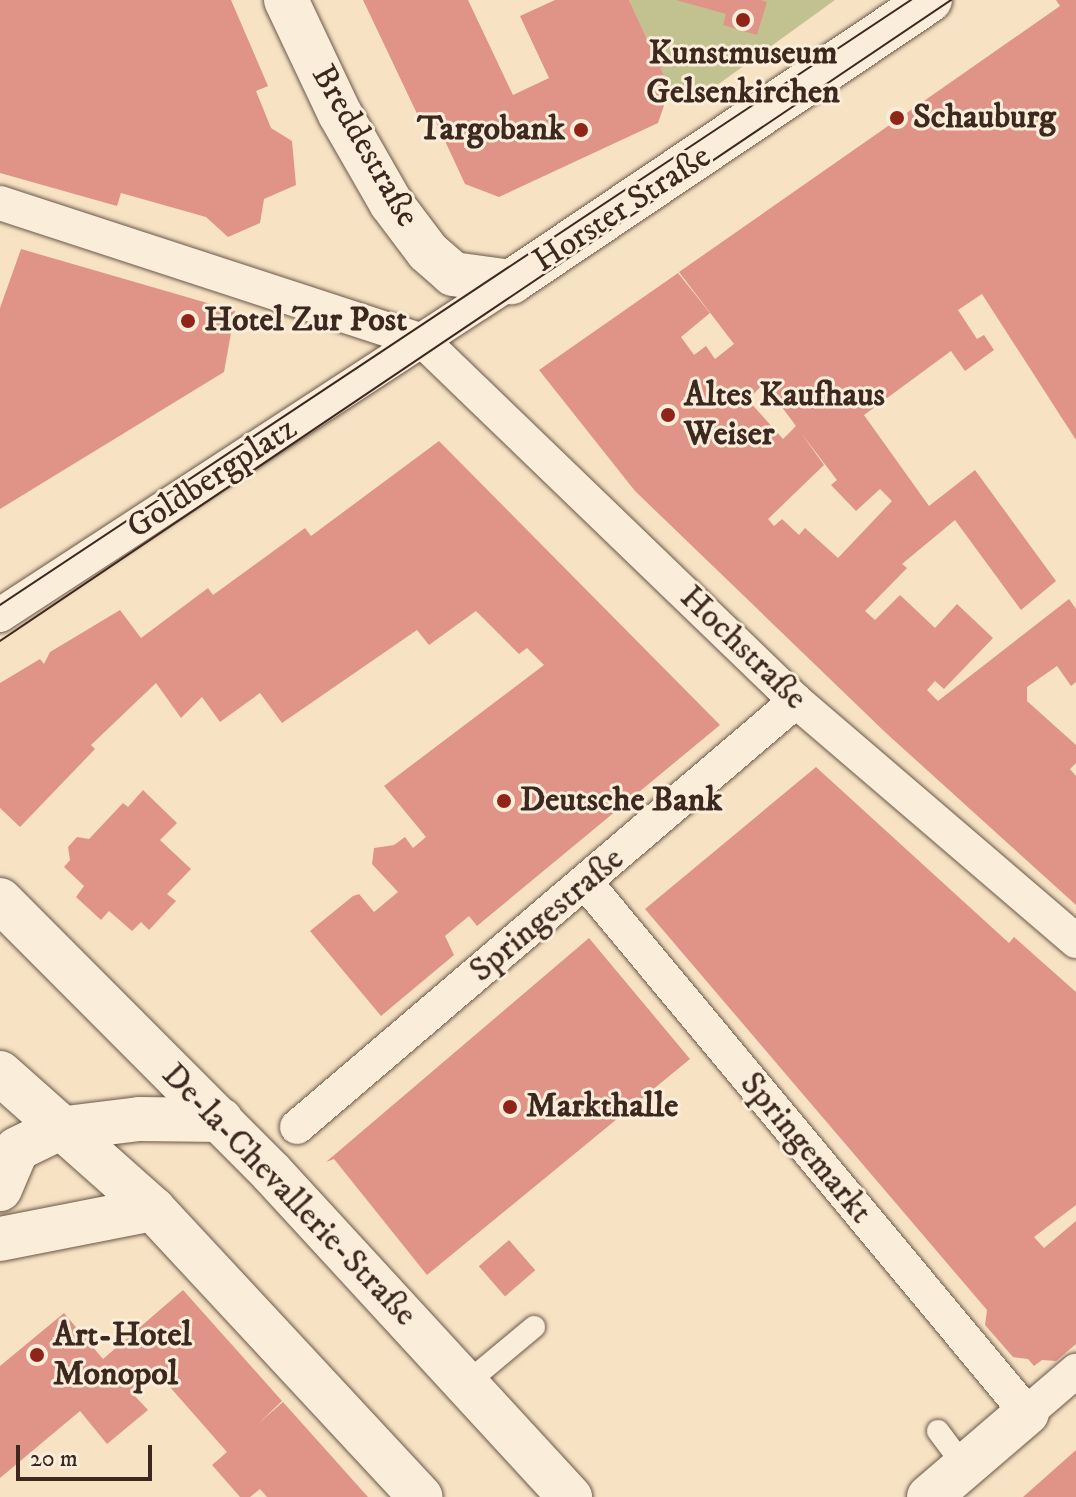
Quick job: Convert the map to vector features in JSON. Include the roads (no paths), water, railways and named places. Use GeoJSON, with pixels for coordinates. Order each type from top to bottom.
{"type":"FeatureCollection","features":[{"type":"Feature","properties":{"kind":"street","name":"Breddestraße"},"geometry":{"type":"LineString","coordinates":[[286,0],[347,126],[391,203],[428,252],[453,274],[511,282]]}},
{"type":"Feature","properties":{"kind":"street","name":"Horster Straße"},"geometry":{"type":"LineString","coordinates":[[511,282],[930,0]]}},
{"type":"Feature","properties":{"kind":"street"},"geometry":{"type":"LineString","coordinates":[[0,203],[423,341]]}},
{"type":"Feature","properties":{"kind":"street","name":"Goldbergplatz"},"geometry":{"type":"LineString","coordinates":[[0,615],[511,282]]}},
{"type":"Feature","properties":{"kind":"street","name":"Hochstraße"},"geometry":{"type":"LineString","coordinates":[[423,341],[796,701],[1076,941]]}},
{"type":"Feature","properties":{"kind":"street","name":"Springestraße"},"geometry":{"type":"LineString","coordinates":[[297,1127],[796,701]]}},
{"type":"Feature","properties":{"kind":"street","name":"Springemarkt"},"geometry":{"type":"LineString","coordinates":[[586,883],[1027,1413]]}},
{"type":"Feature","properties":{"kind":"street","name":"De-la-Chevallerie-Straße"},"geometry":{"type":"LineString","coordinates":[[0,900],[221,1120],[468,1382],[570,1497]]}},
{"type":"Feature","properties":{"kind":"street"},"geometry":{"type":"LineString","coordinates":[[0,1073],[58,1129],[153,1209],[421,1497]]}},
{"type":"Feature","properties":{"kind":"street"},"geometry":{"type":"LineString","coordinates":[[0,1189],[9,1136],[139,1119],[221,1120]]}},
{"type":"Feature","properties":{"kind":"street"},"geometry":{"type":"LineString","coordinates":[[0,1239],[153,1209]]}},
{"type":"Feature","properties":{"kind":"street"},"geometry":{"type":"LineString","coordinates":[[929,1497],[1076,1371]]}},
{"type":"Feature","properties":{"kind":"lane"},"geometry":{"type":"LineString","coordinates":[[468,1382],[534,1327]]}},
{"type":"Feature","properties":{"kind":"lane"},"geometry":{"type":"LineString","coordinates":[[938,1431],[965,1467]]}},
{"type":"Feature","properties":{"kind":"tram line"},"geometry":{"type":"LineString","coordinates":[[0,605],[911,0]]}},
{"type":"Feature","properties":{"kind":"tram line"},"geometry":{"type":"LineString","coordinates":[[0,641],[951,0]]}},
{"type":"Feature","properties":{"kind":"place","name":"Kunstmuseum Gelsenkirchen"},"geometry":{"type":"Point","coordinates":[743,20]}},
{"type":"Feature","properties":{"kind":"place","name":"Schauburg"},"geometry":{"type":"Point","coordinates":[897,118]}},
{"type":"Feature","properties":{"kind":"place","name":"Targobank"},"geometry":{"type":"Point","coordinates":[581,130]}},
{"type":"Feature","properties":{"kind":"place","name":"Hotel Zur Post"},"geometry":{"type":"Point","coordinates":[188,321]}},
{"type":"Feature","properties":{"kind":"place","name":"Altes Kaufhaus Weiser"},"geometry":{"type":"Point","coordinates":[668,415]}},
{"type":"Feature","properties":{"kind":"place","name":"Deutsche Bank"},"geometry":{"type":"Point","coordinates":[504,801]}},
{"type":"Feature","properties":{"kind":"place","name":"Markthalle"},"geometry":{"type":"Point","coordinates":[510,1107]}},
{"type":"Feature","properties":{"kind":"place","name":"Art-Hotel Monopol"},"geometry":{"type":"Point","coordinates":[37,1355]}}]}
